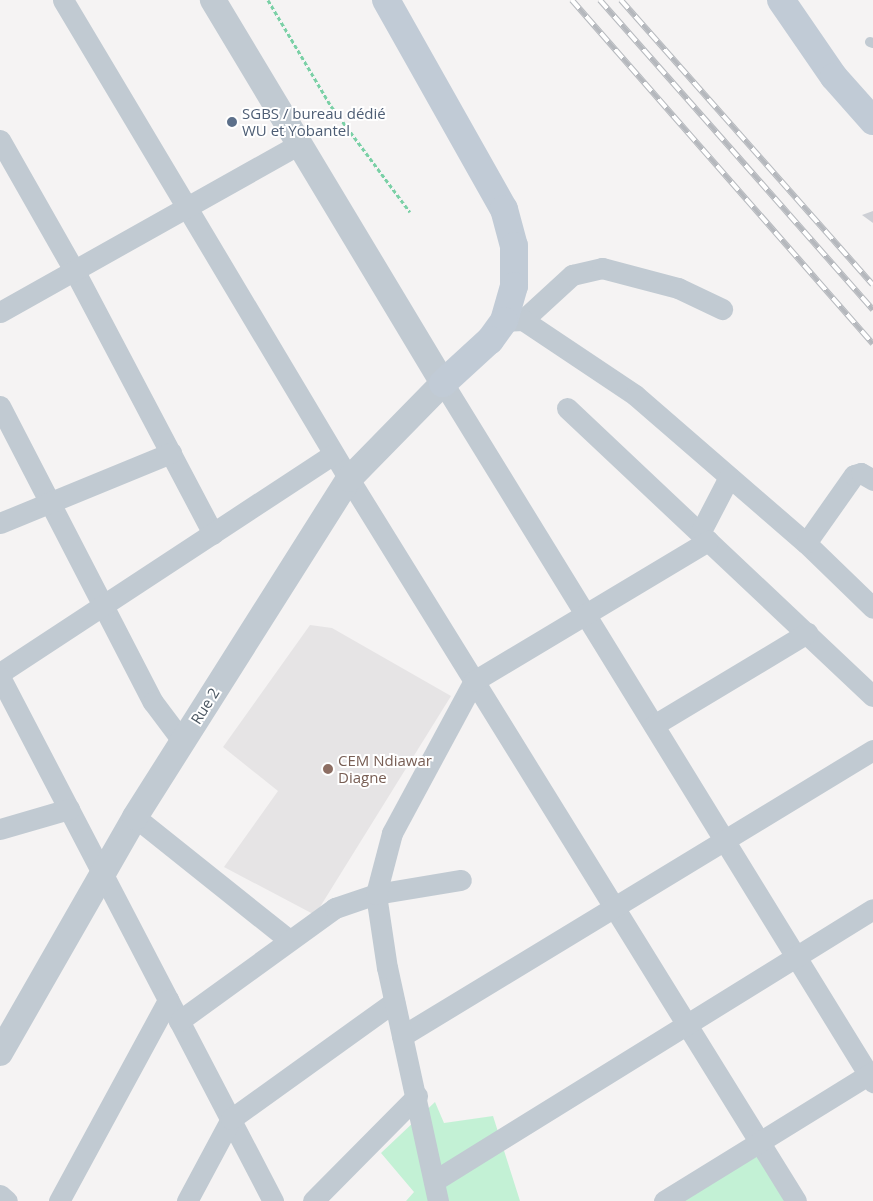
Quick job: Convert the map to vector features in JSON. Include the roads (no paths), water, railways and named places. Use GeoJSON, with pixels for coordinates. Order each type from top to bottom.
{"type":"FeatureCollection","features":[{"type":"Feature","properties":{"kind":"main road"},"geometry":{"type":"LineString","coordinates":[[386,0],[504,209],[516,268],[514,320],[443,382]]}},
{"type":"Feature","properties":{"kind":"main road"},"geometry":{"type":"LineString","coordinates":[[781,0],[834,77],[873,121]]}},
{"type":"Feature","properties":{"kind":"street"},"geometry":{"type":"LineString","coordinates":[[63,0],[349,479],[796,1201]]}},
{"type":"Feature","properties":{"kind":"street"},"geometry":{"type":"LineString","coordinates":[[213,0],[298,145],[585,614],[796,957],[872,1076],[664,1201]]}},
{"type":"Feature","properties":{"kind":"street"},"geometry":{"type":"LineString","coordinates":[[0,140],[74,270],[213,534]]}},
{"type":"Feature","properties":{"kind":"street"},"geometry":{"type":"LineString","coordinates":[[0,312],[298,145]]}},
{"type":"Feature","properties":{"kind":"street"},"geometry":{"type":"LineString","coordinates":[[722,309],[678,288],[602,268],[572,275],[514,320],[635,395],[806,543],[873,608]]}},
{"type":"Feature","properties":{"kind":"street","name":"Rue 2"},"geometry":{"type":"LineString","coordinates":[[0,1053],[135,817],[349,479],[443,382]]}},
{"type":"Feature","properties":{"kind":"street"},"geometry":{"type":"LineString","coordinates":[[0,406],[153,702],[182,742]]}},
{"type":"Feature","properties":{"kind":"street"},"geometry":{"type":"LineString","coordinates":[[567,408],[873,696]]}},
{"type":"Feature","properties":{"kind":"street"},"geometry":{"type":"LineString","coordinates":[[0,523],[171,453]]}},
{"type":"Feature","properties":{"kind":"street"},"geometry":{"type":"LineString","coordinates":[[274,1201],[0,675],[334,454]]}},
{"type":"Feature","properties":{"kind":"street"},"geometry":{"type":"LineString","coordinates":[[806,543],[854,475],[861,473],[873,480]]}},
{"type":"Feature","properties":{"kind":"street"},"geometry":{"type":"LineString","coordinates":[[729,477],[704,537],[585,614],[474,681],[392,833],[376,894],[394,1002],[417,1096],[436,1191],[687,1025],[873,910]]}},
{"type":"Feature","properties":{"kind":"street"},"geometry":{"type":"LineString","coordinates":[[654,725],[806,633]]}},
{"type":"Feature","properties":{"kind":"street"},"geometry":{"type":"LineString","coordinates":[[402,1036],[873,750]]}},
{"type":"Feature","properties":{"kind":"street"},"geometry":{"type":"LineString","coordinates":[[0,829],[69,809]]}},
{"type":"Feature","properties":{"kind":"street"},"geometry":{"type":"LineString","coordinates":[[135,817],[288,939]]}},
{"type":"Feature","properties":{"kind":"street"},"geometry":{"type":"LineString","coordinates":[[179,1021],[288,939],[335,908],[376,894],[461,880]]}},
{"type":"Feature","properties":{"kind":"street"},"geometry":{"type":"LineString","coordinates":[[59,1201],[168,1000]]}},
{"type":"Feature","properties":{"kind":"street"},"geometry":{"type":"LineString","coordinates":[[187,1201],[231,1119],[394,1002]]}},
{"type":"Feature","properties":{"kind":"street"},"geometry":{"type":"LineString","coordinates":[[313,1201],[417,1096]]}},
{"type":"Feature","properties":{"kind":"street"},"geometry":{"type":"LineString","coordinates":[[0,1195],[7,1201]]}},
{"type":"Feature","properties":{"kind":"railway"},"geometry":{"type":"LineString","coordinates":[[572,0],[873,344]]}},
{"type":"Feature","properties":{"kind":"railway"},"geometry":{"type":"LineString","coordinates":[[600,0],[873,310]]}},
{"type":"Feature","properties":{"kind":"railway"},"geometry":{"type":"LineString","coordinates":[[621,0],[873,285]]}},
{"type":"Feature","properties":{"kind":"place","name":"SGBS / bureau dédié WU et Yobantel"},"geometry":{"type":"Point","coordinates":[232,122]}},
{"type":"Feature","properties":{"kind":"place","name":"CEM Ndiawar Diagne"},"geometry":{"type":"Point","coordinates":[328,769]}}]}
